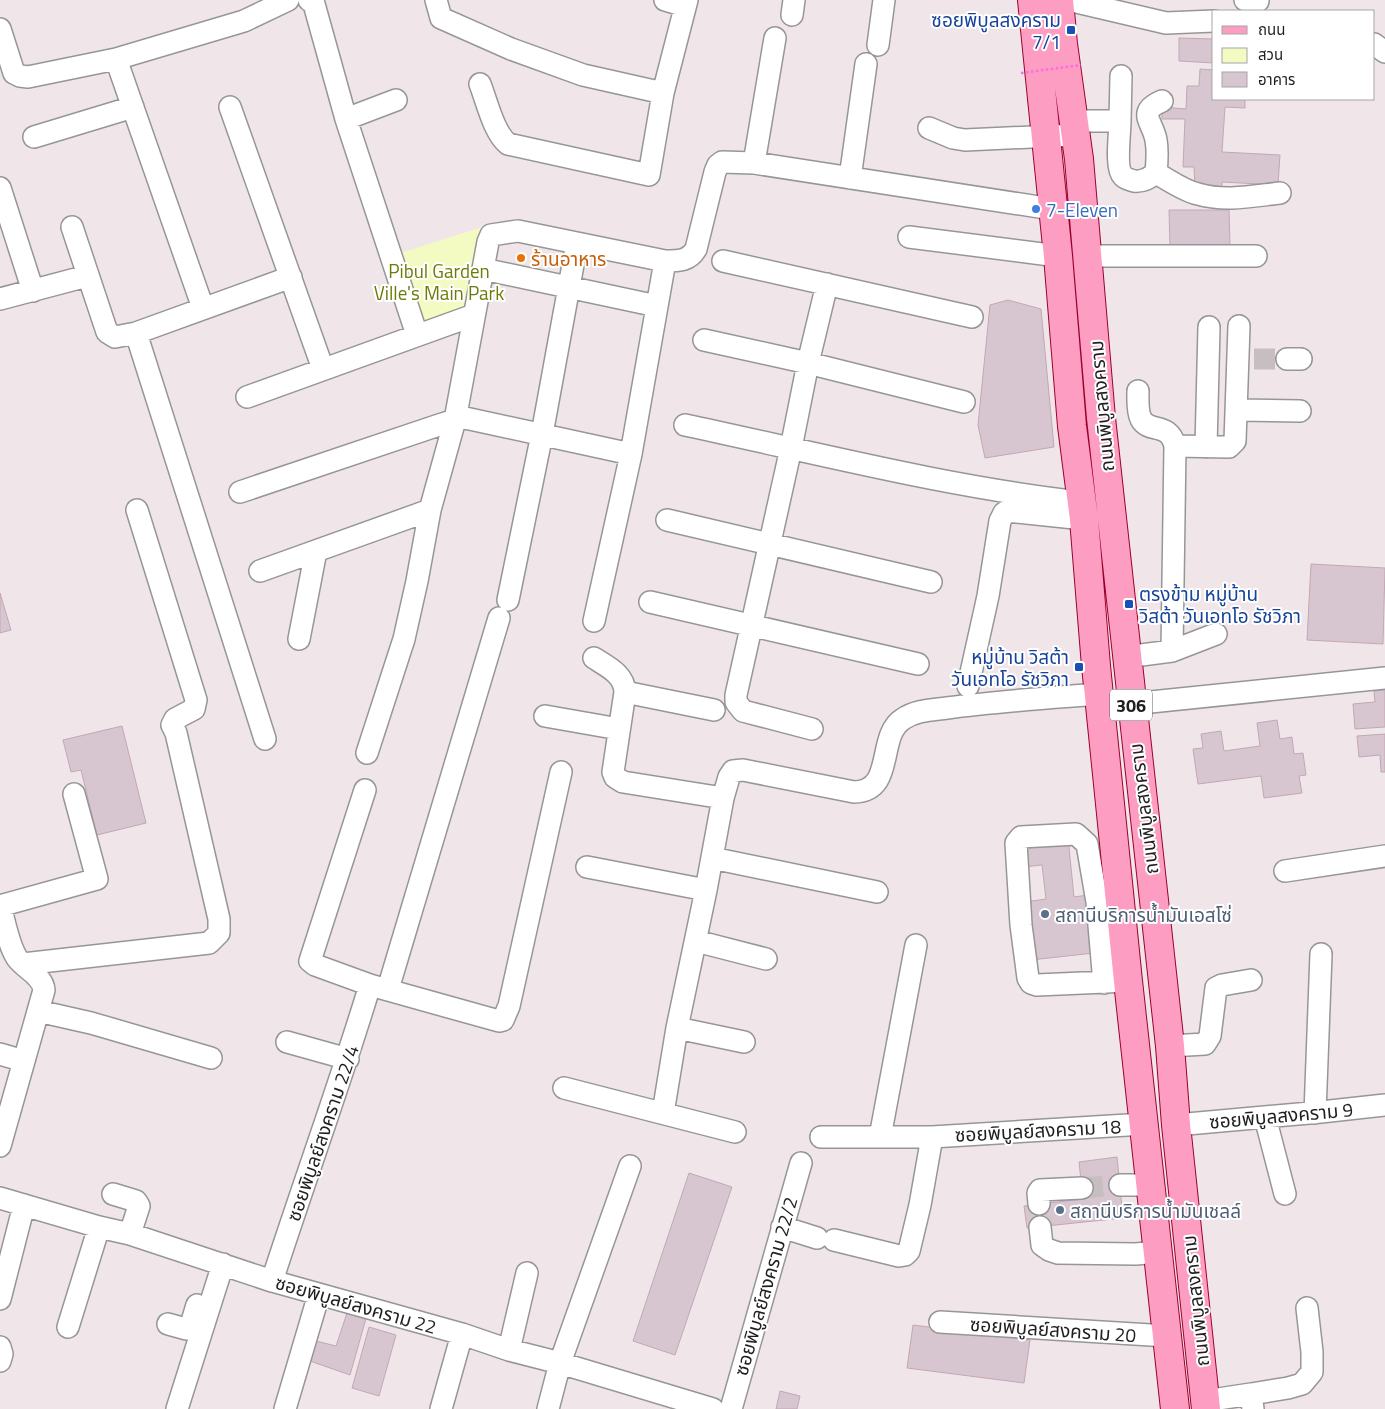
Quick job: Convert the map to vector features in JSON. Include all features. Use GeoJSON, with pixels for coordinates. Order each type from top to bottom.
{"type":"FeatureCollection","features":[{"type":"Feature","properties":{"kind":"main road","name":"ถนนพิบูลสงคราม"},"geometry":{"type":"LineString","coordinates":[[1032,0],[1030,77],[1045,136],[1058,256],[1072,426],[1100,694],[1104,872],[1116,982],[1144,1124],[1175,1409]]}},
{"type":"Feature","properties":{"kind":"main road","name":"ถนนพิบูลสงคราม"},"geometry":{"type":"LineString","coordinates":[[1059,0],[1075,74],[1075,128],[1080,159],[1101,418],[1170,1046],[1176,1125],[1206,1405]]}},
{"type":"Feature","properties":{"kind":"main road"},"geometry":{"type":"LineString","coordinates":[[1030,77],[1075,74]]}},
{"type":"Feature","properties":{"kind":"main road"},"geometry":{"type":"LineString","coordinates":[[1144,1124],[1176,1125]]}},
{"type":"Feature","properties":{"kind":"street"},"geometry":{"type":"LineString","coordinates":[[0,29],[14,73],[28,77],[116,58],[244,21],[288,0]]}},
{"type":"Feature","properties":{"kind":"street"},"geometry":{"type":"LineString","coordinates":[[309,0],[314,4],[346,119],[417,335]]}},
{"type":"Feature","properties":{"kind":"street"},"geometry":{"type":"LineString","coordinates":[[436,0],[441,18],[511,49],[583,75],[663,93]]}},
{"type":"Feature","properties":{"kind":"street"},"geometry":{"type":"LineString","coordinates":[[878,45],[884,0]]}},
{"type":"Feature","properties":{"kind":"street"},"geometry":{"type":"LineString","coordinates":[[1068,0],[1112,5],[1166,23],[1212,21]]}},
{"type":"Feature","properties":{"kind":"street"},"geometry":{"type":"LineString","coordinates":[[480,84],[499,132],[503,140],[508,144],[649,175],[679,2]]}},
{"type":"Feature","properties":{"kind":"street"},"geometry":{"type":"LineString","coordinates":[[754,163],[775,38]]}},
{"type":"Feature","properties":{"kind":"street"},"geometry":{"type":"LineString","coordinates":[[116,58],[203,308]]}},
{"type":"Feature","properties":{"kind":"street"},"geometry":{"type":"LineString","coordinates":[[850,178],[866,64]]}},
{"type":"Feature","properties":{"kind":"street"},"geometry":{"type":"LineString","coordinates":[[1121,76],[1119,159],[1121,171],[1123,176],[1132,180],[1142,181],[1156,173]]}},
{"type":"Feature","properties":{"kind":"street"},"geometry":{"type":"LineString","coordinates":[[346,119],[396,100]]}},
{"type":"Feature","properties":{"kind":"street"},"geometry":{"type":"LineString","coordinates":[[1156,173],[1157,143],[1155,133],[1148,121],[1148,113],[1152,106],[1162,101]]}},
{"type":"Feature","properties":{"kind":"street"},"geometry":{"type":"LineString","coordinates":[[34,137],[133,107]]}},
{"type":"Feature","properties":{"kind":"street"},"geometry":{"type":"LineString","coordinates":[[230,107],[323,369]]}},
{"type":"Feature","properties":{"kind":"street"},"geometry":{"type":"LineString","coordinates":[[929,128],[954,138],[966,140],[1045,136],[1075,128],[1120,121]]}},
{"type":"Feature","properties":{"kind":"street"},"geometry":{"type":"LineString","coordinates":[[367,752],[404,639],[430,510],[456,418],[474,315],[491,235],[518,231],[665,261],[684,260],[693,254],[696,249],[718,165],[722,162],[754,163],[1052,209]]}},
{"type":"Feature","properties":{"kind":"street"},"geometry":{"type":"LineString","coordinates":[[1156,173],[1197,194],[1209,196],[1229,198],[1280,193]]}},
{"type":"Feature","properties":{"kind":"street"},"geometry":{"type":"LineString","coordinates":[[0,188],[33,291]]}},
{"type":"Feature","properties":{"kind":"street"},"geometry":{"type":"LineString","coordinates":[[72,227],[107,332],[115,337],[136,333],[291,277]]}},
{"type":"Feature","properties":{"kind":"street"},"geometry":{"type":"LineString","coordinates":[[909,237],[1058,256]]}},
{"type":"Feature","properties":{"kind":"street","name":"ซอยพิบูลย์สงคราม 22/4"},"geometry":{"type":"LineString","coordinates":[[272,1281],[320,1134],[348,1059],[379,987],[503,609],[542,434],[577,243]]}},
{"type":"Feature","properties":{"kind":"street"},"geometry":{"type":"LineString","coordinates":[[1088,256],[1256,256]]}},
{"type":"Feature","properties":{"kind":"street"},"geometry":{"type":"LineString","coordinates":[[594,621],[631,454],[665,261]]}},
{"type":"Feature","properties":{"kind":"street"},"geometry":{"type":"LineString","coordinates":[[722,261],[972,317]]}},
{"type":"Feature","properties":{"kind":"street"},"geometry":{"type":"LineString","coordinates":[[483,269],[657,306]]}},
{"type":"Feature","properties":{"kind":"street"},"geometry":{"type":"LineString","coordinates":[[0,300],[87,276]]}},
{"type":"Feature","properties":{"kind":"street"},"geometry":{"type":"LineString","coordinates":[[812,729],[743,711],[738,707],[736,695],[808,364],[828,284]]}},
{"type":"Feature","properties":{"kind":"street"},"geometry":{"type":"LineString","coordinates":[[247,397],[474,315]]}},
{"type":"Feature","properties":{"kind":"street"},"geometry":{"type":"LineString","coordinates":[[1175,446],[1229,447],[1236,441],[1237,410],[1246,359],[1238,326]]}},
{"type":"Feature","properties":{"kind":"street"},"geometry":{"type":"LineString","coordinates":[[1206,447],[1209,327]]}},
{"type":"Feature","properties":{"kind":"street"},"geometry":{"type":"LineString","coordinates":[[136,333],[265,739]]}},
{"type":"Feature","properties":{"kind":"street"},"geometry":{"type":"LineString","coordinates":[[704,340],[964,402]]}},
{"type":"Feature","properties":{"kind":"street"},"geometry":{"type":"LineString","coordinates":[[1138,391],[1141,420],[1144,424],[1169,432],[1173,437],[1175,446],[1172,650]]}},
{"type":"Feature","properties":{"kind":"street"},"geometry":{"type":"LineString","coordinates":[[1237,410],[1300,411]]}},
{"type":"Feature","properties":{"kind":"street"},"geometry":{"type":"LineString","coordinates":[[240,492],[456,418],[542,434],[631,454]]}},
{"type":"Feature","properties":{"kind":"street"},"geometry":{"type":"LineString","coordinates":[[685,425],[963,485],[1031,496],[1082,510]]}},
{"type":"Feature","properties":{"kind":"street"},"geometry":{"type":"LineString","coordinates":[[23,964],[209,943],[219,933],[219,919],[178,743],[172,725],[175,719],[194,709],[196,700],[136,510]]}},
{"type":"Feature","properties":{"kind":"street"},"geometry":{"type":"LineString","coordinates":[[260,571],[430,510]]}},
{"type":"Feature","properties":{"kind":"street"},"geometry":{"type":"LineString","coordinates":[[968,686],[988,596],[1000,521],[1004,513],[1082,510]]}},
{"type":"Feature","properties":{"kind":"street"},"geometry":{"type":"LineString","coordinates":[[667,520],[931,582]]}},
{"type":"Feature","properties":{"kind":"street"},"geometry":{"type":"LineString","coordinates":[[300,639],[316,551]]}},
{"type":"Feature","properties":{"kind":"street"},"geometry":{"type":"LineString","coordinates":[[650,602],[918,664]]}},
{"type":"Feature","properties":{"kind":"street"},"geometry":{"type":"LineString","coordinates":[[1126,657],[1172,650],[1216,634]]}},
{"type":"Feature","properties":{"kind":"street"},"geometry":{"type":"LineString","coordinates":[[594,658],[613,671],[622,679],[624,684],[625,692],[613,772],[615,777],[623,782],[723,798]]}},
{"type":"Feature","properties":{"kind":"street"},"geometry":{"type":"LineString","coordinates":[[1131,704],[1381,680],[1385,678]]}},
{"type":"Feature","properties":{"kind":"street"},"geometry":{"type":"LineString","coordinates":[[625,692],[714,710]]}},
{"type":"Feature","properties":{"kind":"street"},"geometry":{"type":"LineString","coordinates":[[663,1113],[677,1028],[696,941],[723,798],[729,777],[733,771],[743,770],[854,792],[864,792],[878,781],[893,730],[900,720],[912,713],[966,705],[1100,694]]}},
{"type":"Feature","properties":{"kind":"street"},"geometry":{"type":"LineString","coordinates":[[545,716],[619,729]]}},
{"type":"Feature","properties":{"kind":"street"},"geometry":{"type":"LineString","coordinates":[[365,790],[310,961],[315,965],[379,987],[492,1020],[503,1020],[508,1006],[561,772]]}},
{"type":"Feature","properties":{"kind":"street"},"geometry":{"type":"LineString","coordinates":[[0,1146],[5,1109],[24,1061],[44,986],[37,976],[17,957],[12,947],[0,906],[97,879],[74,794]]}},
{"type":"Feature","properties":{"kind":"street"},"geometry":{"type":"LineString","coordinates":[[1104,872],[1087,844],[1076,834],[1021,837],[1016,843],[1021,925],[1028,978],[1031,983],[1037,985],[1116,982]]}},
{"type":"Feature","properties":{"kind":"street"},"geometry":{"type":"LineString","coordinates":[[1285,871],[1385,856]]}},
{"type":"Feature","properties":{"kind":"street"},"geometry":{"type":"LineString","coordinates":[[712,858],[877,892]]}},
{"type":"Feature","properties":{"kind":"street"},"geometry":{"type":"LineString","coordinates":[[587,867],[706,890]]}},
{"type":"Feature","properties":{"kind":"street"},"geometry":{"type":"LineString","coordinates":[[696,941],[766,959]]}},
{"type":"Feature","properties":{"kind":"street"},"geometry":{"type":"LineString","coordinates":[[880,1137],[916,945]]}},
{"type":"Feature","properties":{"kind":"street"},"geometry":{"type":"LineString","coordinates":[[1315,1113],[1321,954]]}},
{"type":"Feature","properties":{"kind":"street"},"geometry":{"type":"LineString","coordinates":[[1170,1046],[1205,1044],[1210,1036],[1216,988],[1222,985],[1251,980]]}},
{"type":"Feature","properties":{"kind":"street"},"geometry":{"type":"LineString","coordinates":[[38,1011],[91,1023],[211,1058]]}},
{"type":"Feature","properties":{"kind":"street"},"geometry":{"type":"LineString","coordinates":[[677,1028],[744,1042]]}},
{"type":"Feature","properties":{"kind":"street"},"geometry":{"type":"LineString","coordinates":[[288,1042],[348,1059]]}},
{"type":"Feature","properties":{"kind":"street"},"geometry":{"type":"LineString","coordinates":[[0,1054],[24,1061]]}},
{"type":"Feature","properties":{"kind":"street"},"geometry":{"type":"LineString","coordinates":[[564,1088],[735,1132]]}},
{"type":"Feature","properties":{"kind":"street","name":"ซอยพิบูลสงคราม 9"},"geometry":{"type":"LineString","coordinates":[[1176,1125],[1385,1105]]}},
{"type":"Feature","properties":{"kind":"street"},"geometry":{"type":"LineString","coordinates":[[1265,1117],[1284,1194]]}},
{"type":"Feature","properties":{"kind":"street","name":"ซอยพิบูลย์สงคราม 18"},"geometry":{"type":"LineString","coordinates":[[821,1137],[932,1137],[1144,1124]]}},
{"type":"Feature","properties":{"kind":"street"},"geometry":{"type":"LineString","coordinates":[[782,1227],[899,1256],[905,1255],[909,1251],[920,1205],[932,1137]]}},
{"type":"Feature","properties":{"kind":"street","name":"ซอยพิบูลย์สงคราม 22/2"},"geometry":{"type":"LineString","coordinates":[[731,1409],[801,1163]]}},
{"type":"Feature","properties":{"kind":"street"},"geometry":{"type":"LineString","coordinates":[[548,1409],[560,1363],[630,1166]]}},
{"type":"Feature","properties":{"kind":"street"},"geometry":{"type":"LineString","coordinates":[[1120,1185],[1151,1185]]}},
{"type":"Feature","properties":{"kind":"street"},"geometry":{"type":"LineString","coordinates":[[1039,1204],[1038,1193],[1040,1190],[1082,1188]]}},
{"type":"Feature","properties":{"kind":"street"},"geometry":{"type":"LineString","coordinates":[[113,1194],[136,1201],[139,1206],[130,1234]]}},
{"type":"Feature","properties":{"kind":"street","name":"ซอยพิบูลย์สงคราม 22"},"geometry":{"type":"LineString","coordinates":[[0,1198],[99,1227],[130,1234],[272,1281],[462,1334],[509,1350],[560,1363],[713,1409]]}},
{"type":"Feature","properties":{"kind":"street"},"geometry":{"type":"LineString","coordinates":[[0,1299],[24,1205]]}},
{"type":"Feature","properties":{"kind":"street"},"geometry":{"type":"LineString","coordinates":[[68,1327],[99,1227]]}},
{"type":"Feature","properties":{"kind":"street"},"geometry":{"type":"LineString","coordinates":[[1040,1227],[1042,1245],[1058,1253],[1136,1254],[1157,1252]]}},
{"type":"Feature","properties":{"kind":"street"},"geometry":{"type":"LineString","coordinates":[[168,1324],[186,1329],[191,1326],[217,1262]]}},
{"type":"Feature","properties":{"kind":"street"},"geometry":{"type":"LineString","coordinates":[[178,1409],[217,1262]]}},
{"type":"Feature","properties":{"kind":"street"},"geometry":{"type":"LineString","coordinates":[[509,1350],[527,1273]]}},
{"type":"Feature","properties":{"kind":"street"},"geometry":{"type":"LineString","coordinates":[[285,1409],[319,1294]]}},
{"type":"Feature","properties":{"kind":"street"},"geometry":{"type":"LineString","coordinates":[[1206,1405],[1252,1401],[1302,1384],[1312,1372],[1312,1352],[1307,1308]]}},
{"type":"Feature","properties":{"kind":"street","name":"ซอยพิบูลย์สงคราม 20"},"geometry":{"type":"LineString","coordinates":[[940,1322],[1167,1336]]}},
{"type":"Feature","properties":{"kind":"street"},"geometry":{"type":"LineString","coordinates":[[441,1409],[462,1334]]}},
{"type":"Feature","properties":{"kind":"street"},"geometry":{"type":"LineString","coordinates":[[0,1347],[2,1354],[0,1361]]}},
{"type":"Feature","properties":{"kind":"path"},"geometry":{"type":"LineString","coordinates":[[1030,77],[1075,74]]}},
{"type":"Feature","properties":{"kind":"green space","name":"Pibul Garden Ville's Main Park"},"geometry":{"type":"Polygon","coordinates":[[[489,225],[472,312],[415,331],[388,257],[489,225]]]}},
{"type":"Feature","properties":{"kind":"building"},"geometry":{"type":"Polygon","coordinates":[[[1179,38],[1212,39],[1212,63],[1179,61],[1179,38]]]}},
{"type":"Feature","properties":{"kind":"building"},"geometry":{"type":"Polygon","coordinates":[[[1200,69],[1212,70],[1212,100],[1245,100],[1245,108],[1225,107],[1222,152],[1280,155],[1278,185],[1222,182],[1222,191],[1195,187],[1194,167],[1183,167],[1185,119],[1162,119],[1162,107],[1186,109],[1187,86],[1199,86],[1200,69]]]}},
{"type":"Feature","properties":{"kind":"building"},"geometry":{"type":"Polygon","coordinates":[[[1169,210],[1229,210],[1230,246],[1170,247],[1169,210]]]}},
{"type":"Feature","properties":{"kind":"building"},"geometry":{"type":"Polygon","coordinates":[[[1008,300],[1041,309],[1054,447],[985,458],[978,425],[990,305],[1008,300]]]}},
{"type":"Feature","properties":{"kind":"building"},"geometry":{"type":"Polygon","coordinates":[[[1311,564],[1385,568],[1383,644],[1307,640],[1311,564]]]}},
{"type":"Feature","properties":{"kind":"building"},"geometry":{"type":"Polygon","coordinates":[[[0,593],[11,630],[0,633],[0,593]]]}},
{"type":"Feature","properties":{"kind":"building"},"geometry":{"type":"Polygon","coordinates":[[[1385,690],[1385,727],[1355,729],[1353,704],[1375,702],[1374,691],[1385,690]]]}},
{"type":"Feature","properties":{"kind":"building"},"geometry":{"type":"Polygon","coordinates":[[[1277,720],[1280,739],[1292,737],[1294,754],[1303,753],[1306,775],[1299,776],[1302,793],[1264,798],[1261,776],[1198,784],[1193,749],[1203,748],[1201,734],[1221,731],[1224,751],[1260,746],[1257,723],[1277,720]]]}},
{"type":"Feature","properties":{"kind":"building"},"geometry":{"type":"Polygon","coordinates":[[[122,726],[146,823],[97,835],[81,770],[71,772],[63,740],[122,726]]]}},
{"type":"Feature","properties":{"kind":"building"},"geometry":{"type":"Polygon","coordinates":[[[1385,734],[1385,772],[1381,772],[1380,755],[1359,757],[1357,736],[1385,734]]]}},
{"type":"Feature","properties":{"kind":"building"},"geometry":{"type":"Polygon","coordinates":[[[1068,838],[1074,897],[1088,895],[1094,953],[1031,960],[1025,902],[1046,899],[1042,865],[1023,867],[1020,843],[1068,838]]]}},
{"type":"Feature","properties":{"kind":"building"},"geometry":{"type":"Polygon","coordinates":[[[1117,1157],[1123,1218],[1027,1228],[1024,1206],[1083,1199],[1079,1162],[1117,1157]]]}},
{"type":"Feature","properties":{"kind":"building"},"geometry":{"type":"Polygon","coordinates":[[[689,1173],[732,1187],[675,1355],[633,1341],[689,1173]]]}},
{"type":"Feature","properties":{"kind":"building"},"geometry":{"type":"Polygon","coordinates":[[[348,1310],[367,1315],[350,1375],[310,1361],[316,1341],[336,1346],[348,1310]]]}},
{"type":"Feature","properties":{"kind":"building"},"geometry":{"type":"Polygon","coordinates":[[[913,1325],[1030,1340],[1024,1383],[907,1368],[913,1325]]]}},
{"type":"Feature","properties":{"kind":"building"},"geometry":{"type":"Polygon","coordinates":[[[369,1327],[396,1335],[379,1396],[352,1388],[369,1327]]]}},
{"type":"Feature","properties":{"kind":"building"},"geometry":{"type":"Polygon","coordinates":[[[780,1391],[800,1396],[797,1409],[776,1409],[780,1391]]]}},
{"type":"Feature","properties":{"kind":"tunnel"},"geometry":{"type":"LineString","coordinates":[[1254,359],[1287,359]]}},
{"type":"Feature","properties":{"kind":"tunnel"},"geometry":{"type":"LineString","coordinates":[[1082,1188],[1120,1185]]}},
{"type":"Feature","properties":{"kind":"place","name":"ซอยพิบูลสงคราม 7/1"},"geometry":{"type":"Point","coordinates":[1071,30]}},
{"type":"Feature","properties":{"kind":"place","name":"7-Eleven"},"geometry":{"type":"Point","coordinates":[1036,209]}},
{"type":"Feature","properties":{"kind":"place","name":"ร้านอาหาร"},"geometry":{"type":"Point","coordinates":[521,258]}},
{"type":"Feature","properties":{"kind":"place","name":"ตรงข้าม หมู่บ้าน วิสต้า วันเอทโอ รัชวิภา"},"geometry":{"type":"Point","coordinates":[1129,604]}},
{"type":"Feature","properties":{"kind":"place","name":"หมู่บ้าน วิสต้า วันเอทโอ รัชวิภา"},"geometry":{"type":"Point","coordinates":[1079,667]}},
{"type":"Feature","properties":{"kind":"place","name":"สถานีบริการน้ำมันเอสโซ่"},"geometry":{"type":"Point","coordinates":[1045,914]}},
{"type":"Feature","properties":{"kind":"place","name":"สถานีบริการน้ำมันเชลล์"},"geometry":{"type":"Point","coordinates":[1060,1210]}}]}
